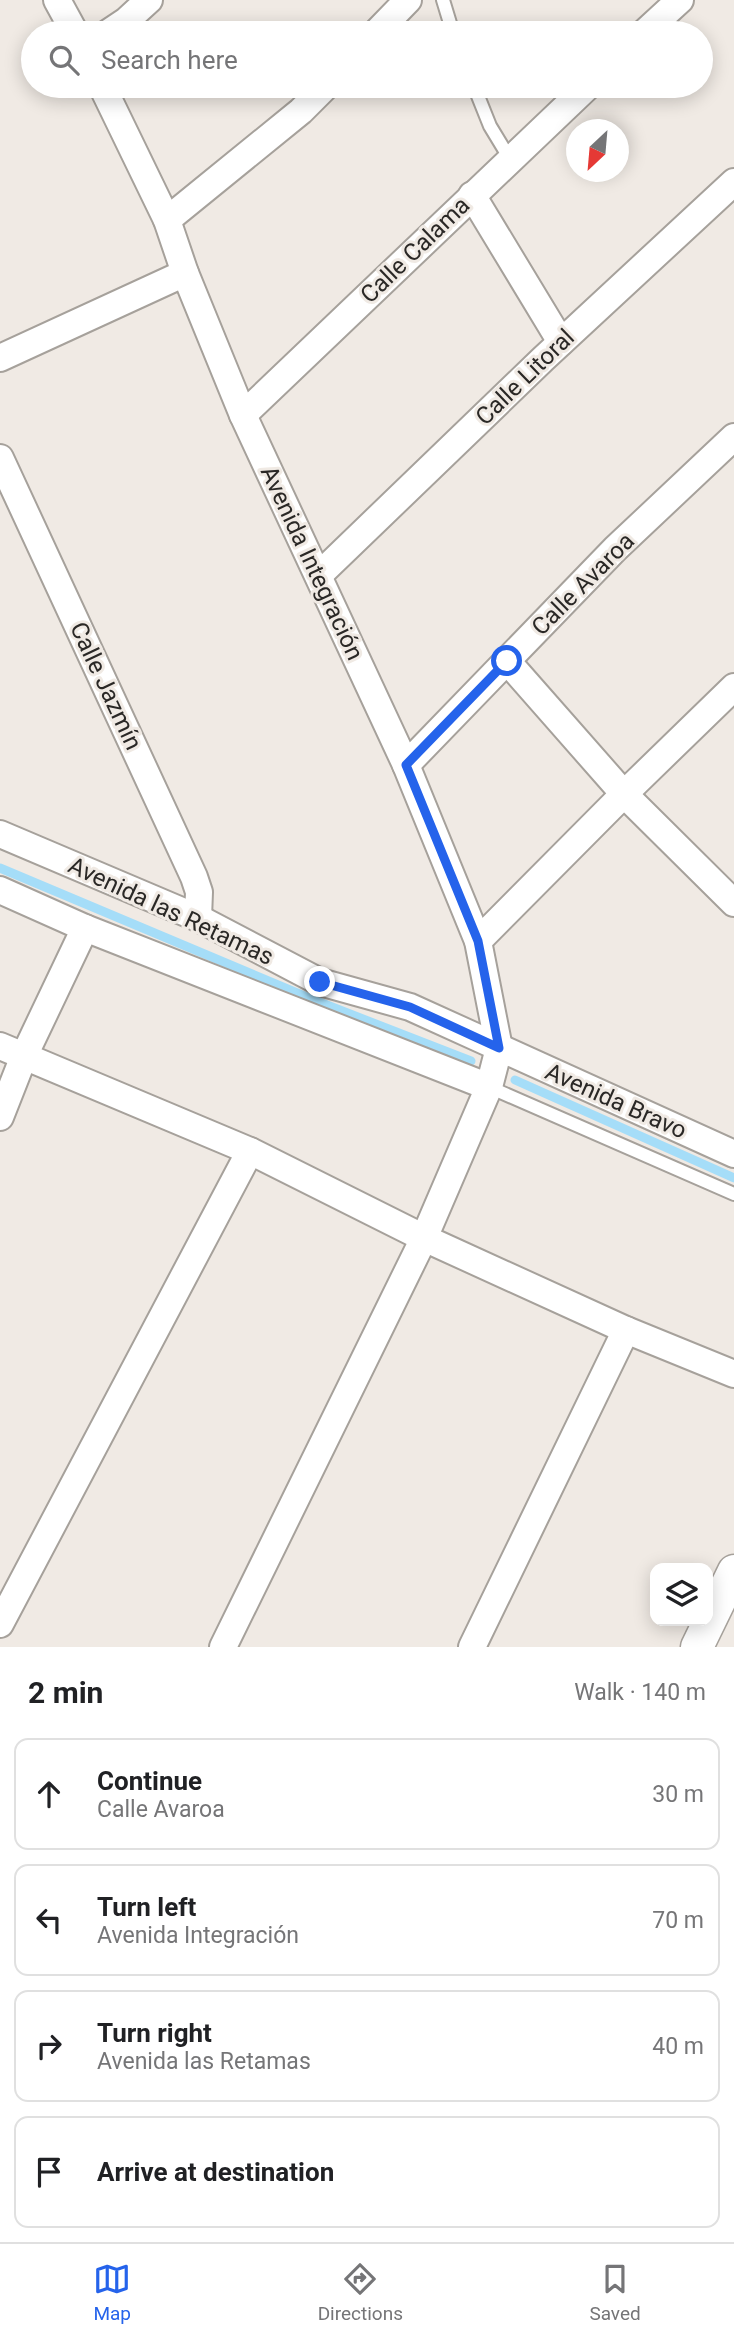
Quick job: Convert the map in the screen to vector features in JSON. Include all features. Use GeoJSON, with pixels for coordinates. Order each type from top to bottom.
{"type":"FeatureCollection","features":[{"type":"Feature","properties":{"kind":"street"},"geometry":{"type":"LineString","coordinates":[[57,0],[68,21]]}},
{"type":"Feature","properties":{"kind":"street"},"geometry":{"type":"LineString","coordinates":[[123,21],[149,0]]}},
{"type":"Feature","properties":{"kind":"street"},"geometry":{"type":"LineString","coordinates":[[388,21],[408,0]]}},
{"type":"Feature","properties":{"kind":"street"},"geometry":{"type":"LineString","coordinates":[[657,21],[680,0]]}},
{"type":"Feature","properties":{"kind":"street","name":"Avenida Integración"},"geometry":{"type":"LineString","coordinates":[[108,98],[167,220],[185,273],[243,415],[406,765],[478,941],[499,1048]]}},
{"type":"Feature","properties":{"kind":"street"},"geometry":{"type":"LineString","coordinates":[[167,220],[314,98]]}},
{"type":"Feature","properties":{"kind":"street","name":"Calle Calama"},"geometry":{"type":"LineString","coordinates":[[243,415],[575,98]]}},
{"type":"Feature","properties":{"kind":"street","name":"Calle Litoral"},"geometry":{"type":"LineString","coordinates":[[319,575],[561,342],[734,182]]}},
{"type":"Feature","properties":{"kind":"street"},"geometry":{"type":"LineString","coordinates":[[471,195],[561,342]]}},
{"type":"Feature","properties":{"kind":"street"},"geometry":{"type":"LineString","coordinates":[[0,358],[185,273]]}},
{"type":"Feature","properties":{"kind":"street","name":"Calle Avaroa"},"geometry":{"type":"LineString","coordinates":[[406,765],[615,549],[734,437]]}},
{"type":"Feature","properties":{"kind":"street","name":"Calle Jazmín"},"geometry":{"type":"LineString","coordinates":[[0,457],[194,877],[199,892],[198,918]]}},
{"type":"Feature","properties":{"kind":"street"},"geometry":{"type":"LineString","coordinates":[[507,661],[624,794],[734,903]]}},
{"type":"Feature","properties":{"kind":"street"},"geometry":{"type":"LineString","coordinates":[[478,941],[734,687]]}},
{"type":"Feature","properties":{"kind":"street","name":"Avenida las Retamas"},"geometry":{"type":"LineString","coordinates":[[0,834],[198,918],[320,982],[410,1007],[499,1048]]}},
{"type":"Feature","properties":{"kind":"street"},"geometry":{"type":"LineString","coordinates":[[0,890],[85,928],[489,1087]]}},
{"type":"Feature","properties":{"kind":"street"},"geometry":{"type":"LineString","coordinates":[[0,1117],[24,1056],[85,928]]}},
{"type":"Feature","properties":{"kind":"street"},"geometry":{"type":"LineString","coordinates":[[0,1046],[250,1151],[424,1238],[626,1330],[734,1374]]}},
{"type":"Feature","properties":{"kind":"street"},"geometry":{"type":"LineString","coordinates":[[223,1647],[424,1238],[489,1087],[499,1048]]}},
{"type":"Feature","properties":{"kind":"street","name":"Avenida Bravo"},"geometry":{"type":"LineString","coordinates":[[499,1048],[734,1154]]}},
{"type":"Feature","properties":{"kind":"street"},"geometry":{"type":"LineString","coordinates":[[0,1623],[250,1151]]}},
{"type":"Feature","properties":{"kind":"street"},"geometry":{"type":"LineString","coordinates":[[472,1647],[626,1330]]}},
{"type":"Feature","properties":{"kind":"street"},"geometry":{"type":"LineString","coordinates":[[697,1647],[734,1571]]}},
{"type":"Feature","properties":{"kind":"lane"},"geometry":{"type":"LineString","coordinates":[[443,0],[449,21]]}},
{"type":"Feature","properties":{"kind":"lane"},"geometry":{"type":"LineString","coordinates":[[479,98],[490,126],[510,159]]}},
{"type":"Feature","properties":{"kind":"lane"},"geometry":{"type":"LineString","coordinates":[[489,1087],[734,1194]]}},
{"type":"Feature","properties":{"kind":"waterway"},"geometry":{"type":"LineString","coordinates":[[0,868],[309,998],[471,1061]]}},
{"type":"Feature","properties":{"kind":"waterway"},"geometry":{"type":"LineString","coordinates":[[515,1080],[734,1178]]}},
{"type":"Feature","properties":{"kind":"route"},"geometry":{"type":"LineString","coordinates":[[320,982],[410,1007],[499,1048],[478,941],[406,765],[507,661]]}}]}
